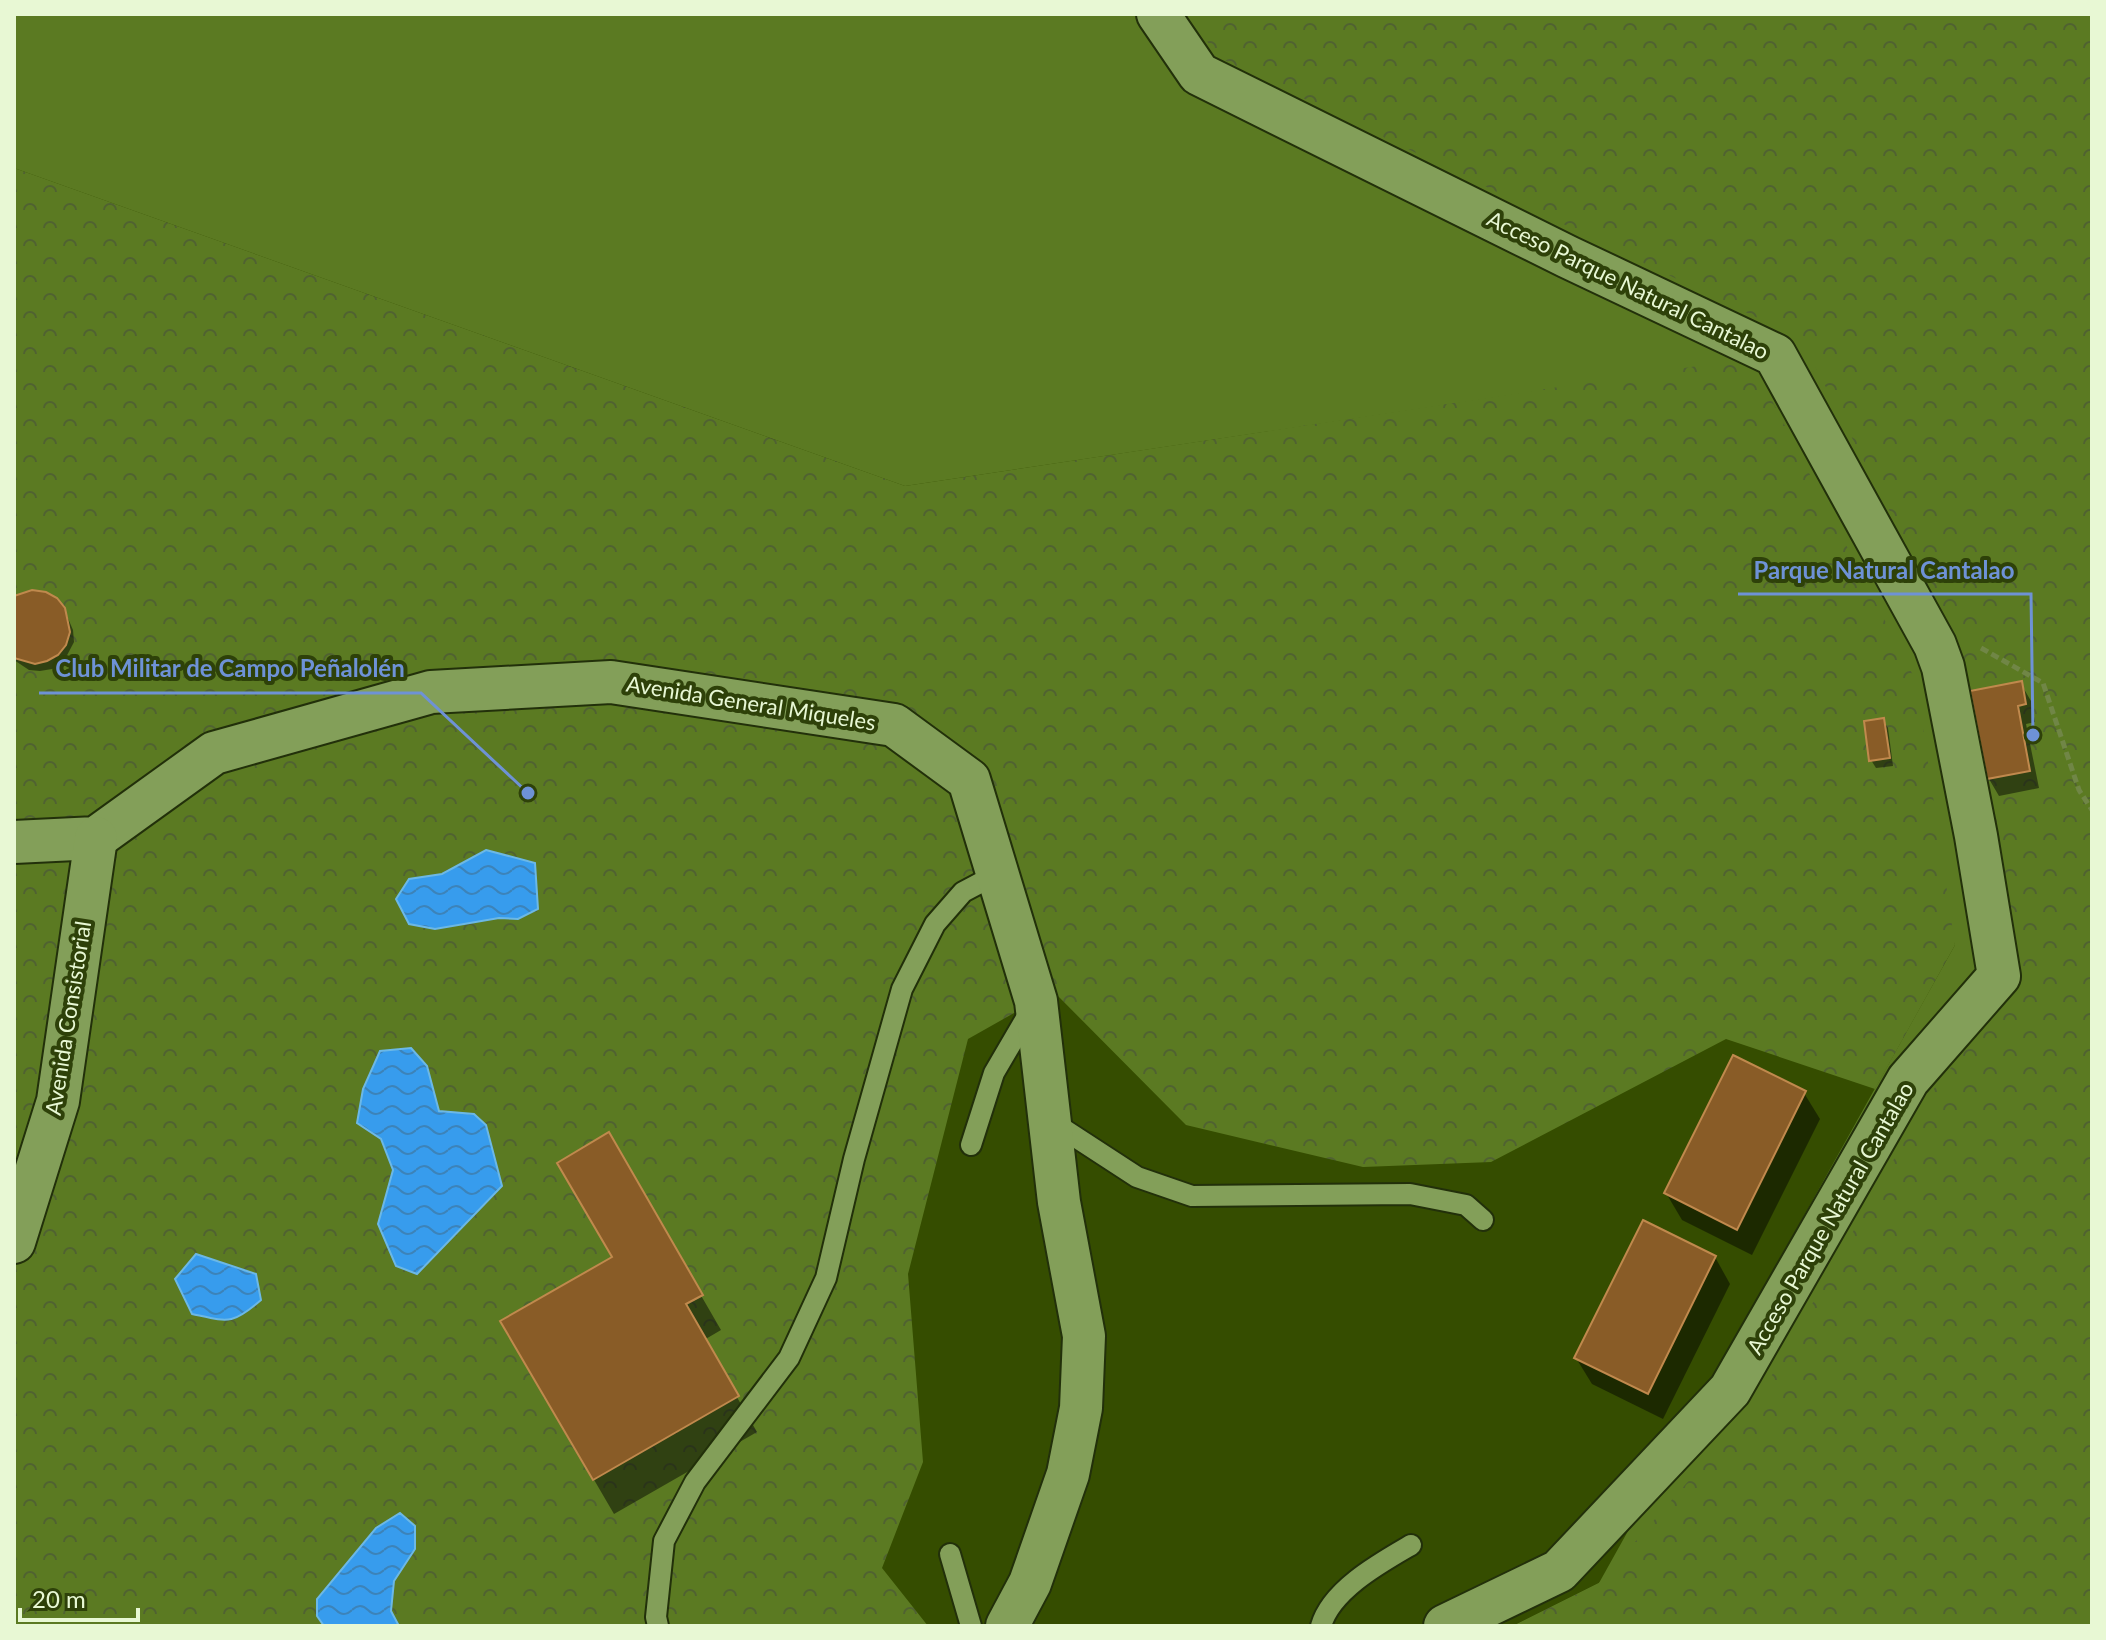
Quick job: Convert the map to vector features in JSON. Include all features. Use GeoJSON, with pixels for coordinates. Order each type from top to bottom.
{"type":"FeatureCollection","features":[{"type":"Feature","properties":{"kind":"street","name":"Acceso Parque Natural Cantalao"},"geometry":{"type":"LineString","coordinates":[[1158,14],[1199,74],[1568,257],[1775,355],[1935,645],[1943,667],[1976,836],[1999,976],[1908,1080],[1730,1390],[1559,1571],[1445,1626]]}},
{"type":"Feature","properties":{"kind":"street","name":"Avenida General Miqueles"},"geometry":{"type":"LineString","coordinates":[[96,838],[214,753],[431,692],[611,682],[894,725],[969,780],[1036,1001],[1059,1202],[1084,1336],[1081,1408],[1068,1474],[1030,1583],[1007,1626]]}},
{"type":"Feature","properties":{"kind":"street"},"geometry":{"type":"LineString","coordinates":[[14,842],[96,838]]}},
{"type":"Feature","properties":{"kind":"street","name":"Avenida Consistorial"},"geometry":{"type":"LineString","coordinates":[[14,1242],[58,1101],[96,838]]}},
{"type":"Feature","properties":{"kind":"lane"},"geometry":{"type":"LineString","coordinates":[[658,1626],[656,1617],[664,1541],[695,1482],[789,1358],[826,1278],[854,1159],[902,989],[935,924],[963,892],[997,874]]}},
{"type":"Feature","properties":{"kind":"lane"},"geometry":{"type":"LineString","coordinates":[[971,1145],[994,1073],[1036,1001]]}},
{"type":"Feature","properties":{"kind":"lane"},"geometry":{"type":"LineString","coordinates":[[1051,1121],[1137,1177],[1192,1196],[1410,1194],[1466,1205],[1483,1220]]}},
{"type":"Feature","properties":{"kind":"lane"},"geometry":{"type":"LineString","coordinates":[[1321,1626],[1324,1614],[1363,1574],[1411,1545]]}},
{"type":"Feature","properties":{"kind":"lane"},"geometry":{"type":"LineString","coordinates":[[950,1554],[971,1626]]}},
{"type":"Feature","properties":{"kind":"path"},"geometry":{"type":"LineString","coordinates":[[1975,645],[2043,683],[2079,790],[2092,810]]}},
{"type":"Feature","properties":{"kind":"green space"},"geometry":{"type":"Polygon","coordinates":[[[14,14],[2092,14],[2092,1626],[1513,1626],[1599,1583],[1955,945],[1750,359],[905,486],[14,168],[14,14]]]}},
{"type":"Feature","properties":{"kind":"green space"},"geometry":{"type":"Polygon","coordinates":[[[1188,14],[2092,14],[2092,1626],[1513,1626],[1599,1583],[1755,1405],[1933,1090],[2020,982],[1994,828],[1953,643],[1932,593],[1801,339],[1218,57],[1188,14]]]}},
{"type":"Feature","properties":{"kind":"green space"},"geometry":{"type":"Polygon","coordinates":[[[14,168],[905,486],[1750,358],[1916,681],[1955,945],[1875,1089],[1726,1039],[1491,1162],[1363,1167],[1186,1125],[1053,991],[968,1039],[908,1274],[923,1462],[882,1568],[928,1626],[14,1626],[14,168]]]}},
{"type":"Feature","properties":{"kind":"water"},"geometry":{"type":"Polygon","coordinates":[[[486,850],[535,863],[538,909],[518,919],[499,918],[435,929],[409,924],[396,899],[409,879],[442,874],[486,850]]]}},
{"type":"Feature","properties":{"kind":"water"},"geometry":{"type":"Polygon","coordinates":[[[411,1048],[427,1066],[439,1111],[474,1114],[486,1125],[502,1186],[417,1274],[396,1266],[378,1224],[393,1170],[381,1139],[357,1123],[363,1089],[380,1051],[411,1048]]]}},
{"type":"Feature","properties":{"kind":"water"},"geometry":{"type":"Polygon","coordinates":[[[196,1254],[256,1274],[261,1300],[236,1318],[222,1320],[192,1314],[175,1279],[196,1254]]]}},
{"type":"Feature","properties":{"kind":"water"},"geometry":{"type":"Polygon","coordinates":[[[400,1513],[415,1526],[415,1549],[394,1581],[391,1611],[399,1626],[324,1626],[317,1616],[317,1599],[376,1528],[400,1513]]]}},
{"type":"Feature","properties":{"kind":"building"},"geometry":{"type":"Polygon","coordinates":[[[32,590],[57,598],[65,608],[70,632],[66,645],[58,655],[35,664],[14,658],[14,596],[32,590]]]}},
{"type":"Feature","properties":{"kind":"building"},"geometry":{"type":"Polygon","coordinates":[[[2022,681],[2026,704],[2018,706],[2030,771],[1987,779],[1970,691],[2022,681]]]}},
{"type":"Feature","properties":{"kind":"building"},"geometry":{"type":"Polygon","coordinates":[[[1884,718],[1890,758],[1869,761],[1864,721],[1884,718]]]}},
{"type":"Feature","properties":{"kind":"building"},"geometry":{"type":"Polygon","coordinates":[[[1733,1055],[1806,1091],[1737,1230],[1664,1193],[1733,1055]]]}},
{"type":"Feature","properties":{"kind":"building"},"geometry":{"type":"Polygon","coordinates":[[[609,1132],[703,1295],[686,1304],[739,1396],[593,1480],[500,1321],[612,1257],[557,1163],[609,1132]]]}},
{"type":"Feature","properties":{"kind":"building"},"geometry":{"type":"Polygon","coordinates":[[[1643,1220],[1716,1256],[1648,1394],[1574,1358],[1643,1220]]]}},
{"type":"Feature","properties":{"kind":"place","name":"Parque Natural Cantalao"},"geometry":{"type":"Point","coordinates":[2033,735]}},
{"type":"Feature","properties":{"kind":"place","name":"Club Militar de Campo Peñalolén"},"geometry":{"type":"Point","coordinates":[528,793]}}]}
